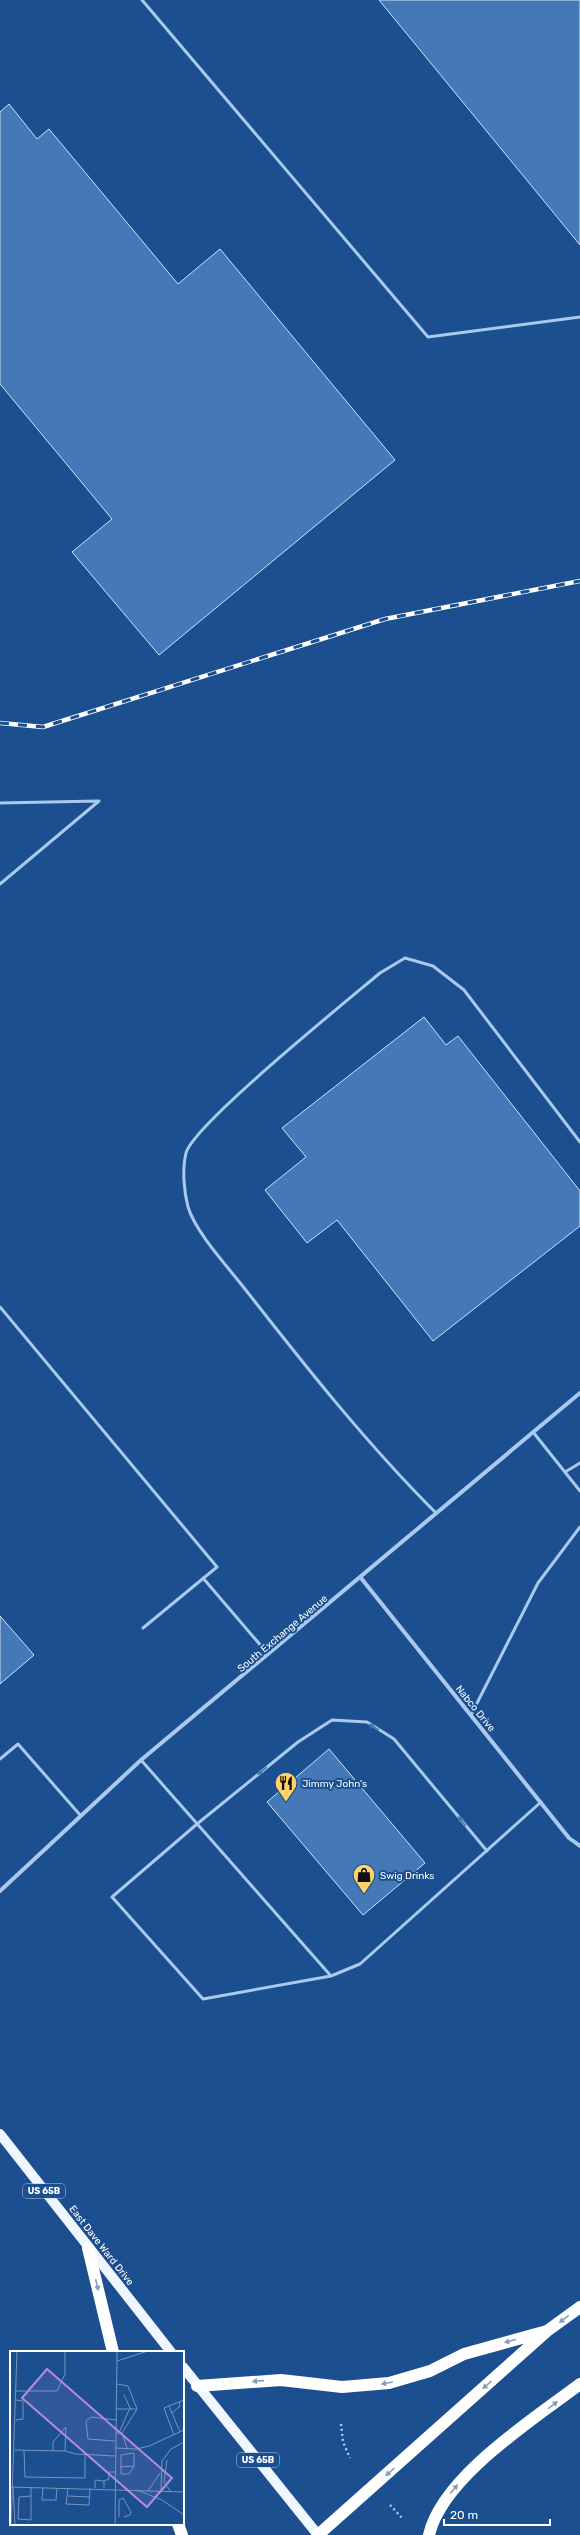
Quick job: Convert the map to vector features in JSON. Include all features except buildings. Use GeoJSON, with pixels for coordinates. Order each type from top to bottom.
{"type":"FeatureCollection","features":[{"type":"Feature","properties":{"kind":"highway","name":"US 65B"},"geometry":{"type":"LineString","coordinates":[[88,2248],[113,2351]]}},
{"type":"Feature","properties":{"kind":"highway"},"geometry":{"type":"LineString","coordinates":[[318,2535],[547,2331],[580,2307]]}},
{"type":"Feature","properties":{"kind":"highway"},"geometry":{"type":"LineString","coordinates":[[197,2386],[281,2380],[342,2387],[389,2383],[430,2371],[464,2354],[547,2331]]}},
{"type":"Feature","properties":{"kind":"highway"},"geometry":{"type":"LineString","coordinates":[[429,2535],[443,2503],[477,2465],[580,2384]]}},
{"type":"Feature","properties":{"kind":"highway"},"geometry":{"type":"LineString","coordinates":[[178,2525],[182,2535]]}},
{"type":"Feature","properties":{"kind":"main road","name":"East Dave Ward Drive"},"geometry":{"type":"LineString","coordinates":[[0,2134],[170,2351]]}},
{"type":"Feature","properties":{"kind":"main road","name":"US 65B"},"geometry":{"type":"LineString","coordinates":[[184,2369],[318,2535]]}},
{"type":"Feature","properties":{"kind":"street","name":"South Exchange Avenue"},"geometry":{"type":"LineString","coordinates":[[1,1889],[141,1760],[361,1578],[436,1513],[580,1393]]}},
{"type":"Feature","properties":{"kind":"street","name":"Nabco Drive"},"geometry":{"type":"LineString","coordinates":[[361,1578],[542,1802],[569,1838],[580,1846]]}},
{"type":"Feature","properties":{"kind":"lane"},"geometry":{"type":"LineString","coordinates":[[142,0],[428,337],[580,317]]}},
{"type":"Feature","properties":{"kind":"lane"},"geometry":{"type":"LineString","coordinates":[[0,803],[99,801],[0,884]]}},
{"type":"Feature","properties":{"kind":"lane"},"geometry":{"type":"LineString","coordinates":[[436,1513],[383,1459],[307,1368],[205,1238],[188,1208],[184,1179],[186,1152],[209,1120],[380,972],[405,958],[433,966],[464,990],[580,1142]]}},
{"type":"Feature","properties":{"kind":"lane"},"geometry":{"type":"LineString","coordinates":[[0,1307],[217,1567],[144,1628]]}},
{"type":"Feature","properties":{"kind":"lane"},"geometry":{"type":"LineString","coordinates":[[533,1432],[580,1491]]}},
{"type":"Feature","properties":{"kind":"lane"},"geometry":{"type":"LineString","coordinates":[[565,1472],[580,1463]]}},
{"type":"Feature","properties":{"kind":"lane"},"geometry":{"type":"LineString","coordinates":[[471,1715],[538,1583],[580,1527]]}},
{"type":"Feature","properties":{"kind":"lane"},"geometry":{"type":"LineString","coordinates":[[203,1578],[268,1654]]}},
{"type":"Feature","properties":{"kind":"lane"},"geometry":{"type":"LineString","coordinates":[[487,1851],[394,1739],[367,1722],[332,1720],[298,1742],[197,1824],[112,1897],[203,1999],[331,1976],[360,1964],[487,1851],[542,1802]]}},
{"type":"Feature","properties":{"kind":"lane"},"geometry":{"type":"LineString","coordinates":[[0,1759],[18,1744],[81,1816]]}},
{"type":"Feature","properties":{"kind":"lane"},"geometry":{"type":"LineString","coordinates":[[141,1760],[331,1976]]}},
{"type":"Feature","properties":{"kind":"path"},"geometry":{"type":"LineString","coordinates":[[342,2424],[343,2442],[350,2458]]}},
{"type":"Feature","properties":{"kind":"path"},"geometry":{"type":"LineString","coordinates":[[388,2504],[403,2519]]}},
{"type":"Feature","properties":{"kind":"railway"},"geometry":{"type":"LineString","coordinates":[[0,723],[43,727],[385,619],[580,581]]}},
{"type":"Feature","properties":{"kind":"place","name":"Jimmy John's"},"geometry":{"type":"Point","coordinates":[286,1802]}},
{"type":"Feature","properties":{"kind":"place","name":"Swig Drinks"},"geometry":{"type":"Point","coordinates":[364,1894]}}]}
